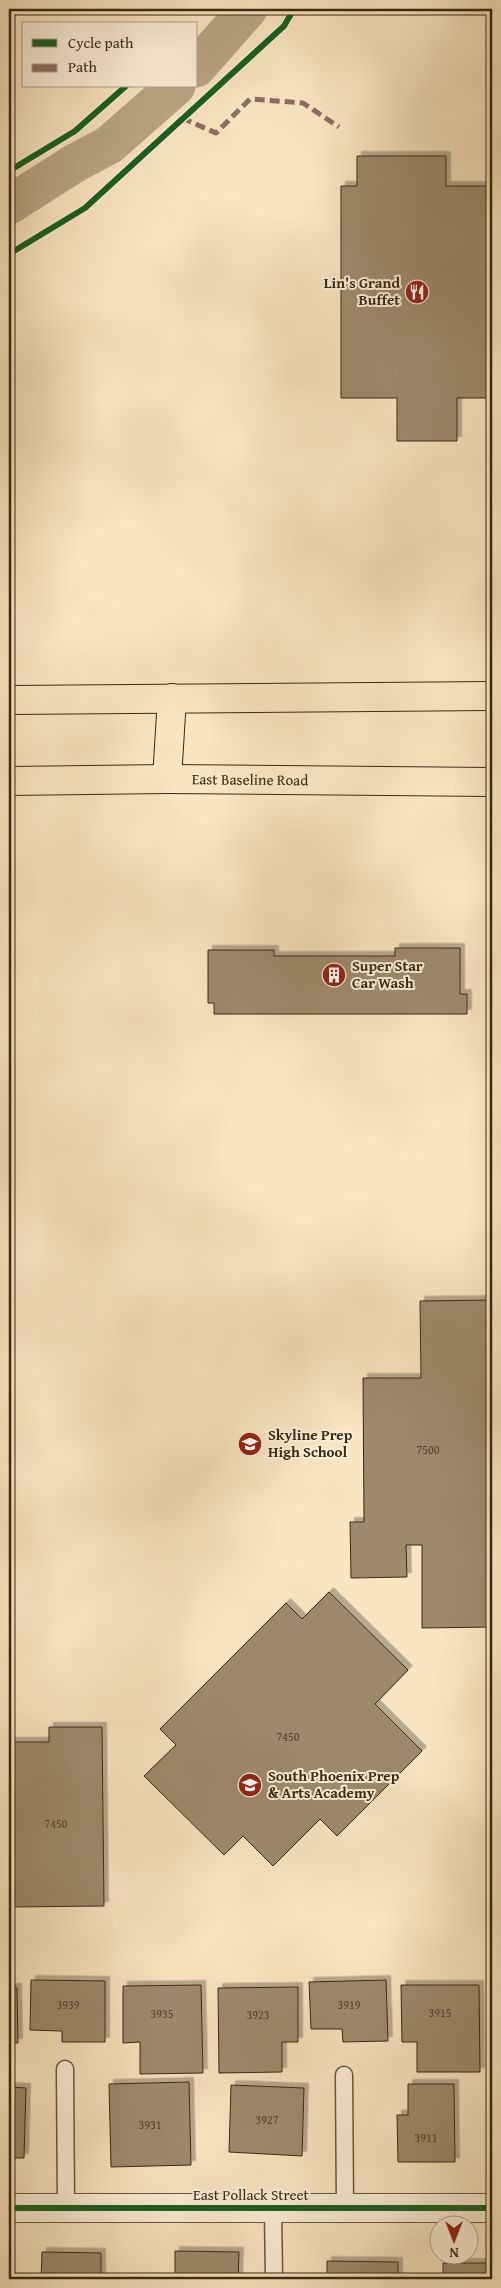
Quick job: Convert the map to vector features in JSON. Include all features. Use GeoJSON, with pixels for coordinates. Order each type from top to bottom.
{"type":"FeatureCollection","features":[{"type":"Feature","properties":{"kind":"main road"},"geometry":{"type":"LineString","coordinates":[[9,700],[492,696]]}},
{"type":"Feature","properties":{"kind":"main road"},"geometry":{"type":"LineString","coordinates":[[167,779],[172,698]]}},
{"type":"Feature","properties":{"kind":"main road","name":"East Baseline Road"},"geometry":{"type":"LineString","coordinates":[[9,781],[167,779],[492,782]]}},
{"type":"Feature","properties":{"kind":"street","name":"East Pollack Street"},"geometry":{"type":"LineString","coordinates":[[9,2208],[492,2208]]}},
{"type":"Feature","properties":{"kind":"lane"},"geometry":{"type":"LineString","coordinates":[[65,2068],[66,2208]]}},
{"type":"Feature","properties":{"kind":"lane"},"geometry":{"type":"LineString","coordinates":[[344,2075],[345,2208]]}},
{"type":"Feature","properties":{"kind":"lane"},"geometry":{"type":"LineString","coordinates":[[273,2208],[274,2279]]}},
{"type":"Feature","properties":{"kind":"building","name":"Lin's Grand Buffet"},"geometry":{"type":"Polygon","coordinates":[[[357,156],[446,156],[446,186],[492,186],[492,398],[457,398],[457,441],[397,441],[397,398],[341,398],[341,186],[357,186],[357,156]]]}},
{"type":"Feature","properties":{"kind":"building","name":"Super Star Car Wash"},"geometry":{"type":"Polygon","coordinates":[[[395,948],[460,948],[460,994],[467,994],[467,1014],[214,1014],[214,1003],[208,1003],[208,950],[274,950],[274,956],[395,956],[395,948]]]}},
{"type":"Feature","properties":{"kind":"building"},"geometry":{"type":"Polygon","coordinates":[[[492,1300],[492,1627],[422,1628],[422,1545],[406,1545],[407,1577],[351,1578],[350,1522],[364,1522],[363,1378],[421,1378],[420,1301],[492,1300]]]}},
{"type":"Feature","properties":{"kind":"building"},"geometry":{"type":"Polygon","coordinates":[[[329,1592],[408,1670],[375,1704],[422,1751],[337,1836],[320,1819],[273,1866],[243,1836],[224,1855],[144,1776],[176,1745],[160,1729],[286,1603],[302,1619],[329,1592]]]}},
{"type":"Feature","properties":{"kind":"building"},"geometry":{"type":"Polygon","coordinates":[[[49,1727],[102,1727],[104,1906],[9,1907],[9,1742],[49,1742],[49,1727]]]}},
{"type":"Feature","properties":{"kind":"building"},"geometry":{"type":"Polygon","coordinates":[[[31,1980],[105,1981],[105,2042],[62,2042],[62,2031],[30,2030],[31,1980]]]}},
{"type":"Feature","properties":{"kind":"building"},"geometry":{"type":"Polygon","coordinates":[[[386,1980],[388,2041],[343,2042],[342,2029],[311,2029],[309,1982],[386,1980]]]}},
{"type":"Feature","properties":{"kind":"building"},"geometry":{"type":"Polygon","coordinates":[[[201,1985],[203,2073],[140,2074],[140,2042],[123,2043],[123,1986],[201,1985]]]}},
{"type":"Feature","properties":{"kind":"building"},"geometry":{"type":"Polygon","coordinates":[[[401,1985],[479,1985],[480,2072],[417,2072],[417,2042],[402,2042],[401,1985]]]}},
{"type":"Feature","properties":{"kind":"building"},"geometry":{"type":"Polygon","coordinates":[[[298,1987],[298,2042],[282,2042],[282,2072],[219,2073],[218,1988],[298,1987]]]}},
{"type":"Feature","properties":{"kind":"building"},"geometry":{"type":"Polygon","coordinates":[[[9,1988],[17,1988],[18,2043],[9,2043],[9,1988]]]}},
{"type":"Feature","properties":{"kind":"building"},"geometry":{"type":"Polygon","coordinates":[[[189,2082],[191,2165],[111,2167],[109,2084],[189,2082]]]}},
{"type":"Feature","properties":{"kind":"building"},"geometry":{"type":"Polygon","coordinates":[[[408,2084],[454,2084],[455,2162],[398,2162],[397,2115],[408,2115],[408,2084]]]}},
{"type":"Feature","properties":{"kind":"building"},"geometry":{"type":"Polygon","coordinates":[[[231,2085],[304,2088],[302,2156],[229,2152],[231,2085]]]}},
{"type":"Feature","properties":{"kind":"building"},"geometry":{"type":"Polygon","coordinates":[[[9,2087],[26,2088],[24,2158],[9,2158],[9,2087]]]}},
{"type":"Feature","properties":{"kind":"building"},"geometry":{"type":"Polygon","coordinates":[[[175,2251],[239,2252],[238,2279],[175,2279],[175,2251]]]}},
{"type":"Feature","properties":{"kind":"building"},"geometry":{"type":"Polygon","coordinates":[[[42,2252],[101,2253],[101,2279],[41,2279],[42,2252]]]}},
{"type":"Feature","properties":{"kind":"building"},"geometry":{"type":"Polygon","coordinates":[[[327,2261],[398,2262],[398,2279],[327,2279],[327,2261]]]}},
{"type":"Feature","properties":{"kind":"building"},"geometry":{"type":"Polygon","coordinates":[[[478,2263],[492,2263],[492,2279],[443,2279],[443,2266],[478,2266],[478,2263]]]}},
{"type":"Feature","properties":{"kind":"waterway"},"geometry":{"type":"LineString","coordinates":[[198,66],[248,9]]}},
{"type":"Feature","properties":{"kind":"waterway"},"geometry":{"type":"LineString","coordinates":[[9,205],[75,163],[109,145],[174,88]]}},
{"type":"Feature","properties":{"kind":"marked path"},"geometry":{"type":"LineString","coordinates":[[182,118],[216,133],[250,99],[303,103],[339,127]]}},
{"type":"Feature","properties":{"kind":"cycle path"},"geometry":{"type":"LineString","coordinates":[[9,254],[85,208],[284,26],[294,9]]}},
{"type":"Feature","properties":{"kind":"cycle path"},"geometry":{"type":"LineString","coordinates":[[9,171],[75,131],[124,88]]}},
{"type":"Feature","properties":{"kind":"cycle path"},"geometry":{"type":"LineString","coordinates":[[9,2208],[492,2208]]}},
{"type":"Feature","properties":{"kind":"place","name":"Lin's Grand Buffet"},"geometry":{"type":"Point","coordinates":[417,292]}},
{"type":"Feature","properties":{"kind":"place","name":"Super Star Car Wash"},"geometry":{"type":"Point","coordinates":[334,975]}},
{"type":"Feature","properties":{"kind":"place","name":"Skyline Prep High School"},"geometry":{"type":"Point","coordinates":[250,1444]}},
{"type":"Feature","properties":{"kind":"place","name":"South Phoenix Prep & Arts Academy"},"geometry":{"type":"Point","coordinates":[250,1785]}}]}
